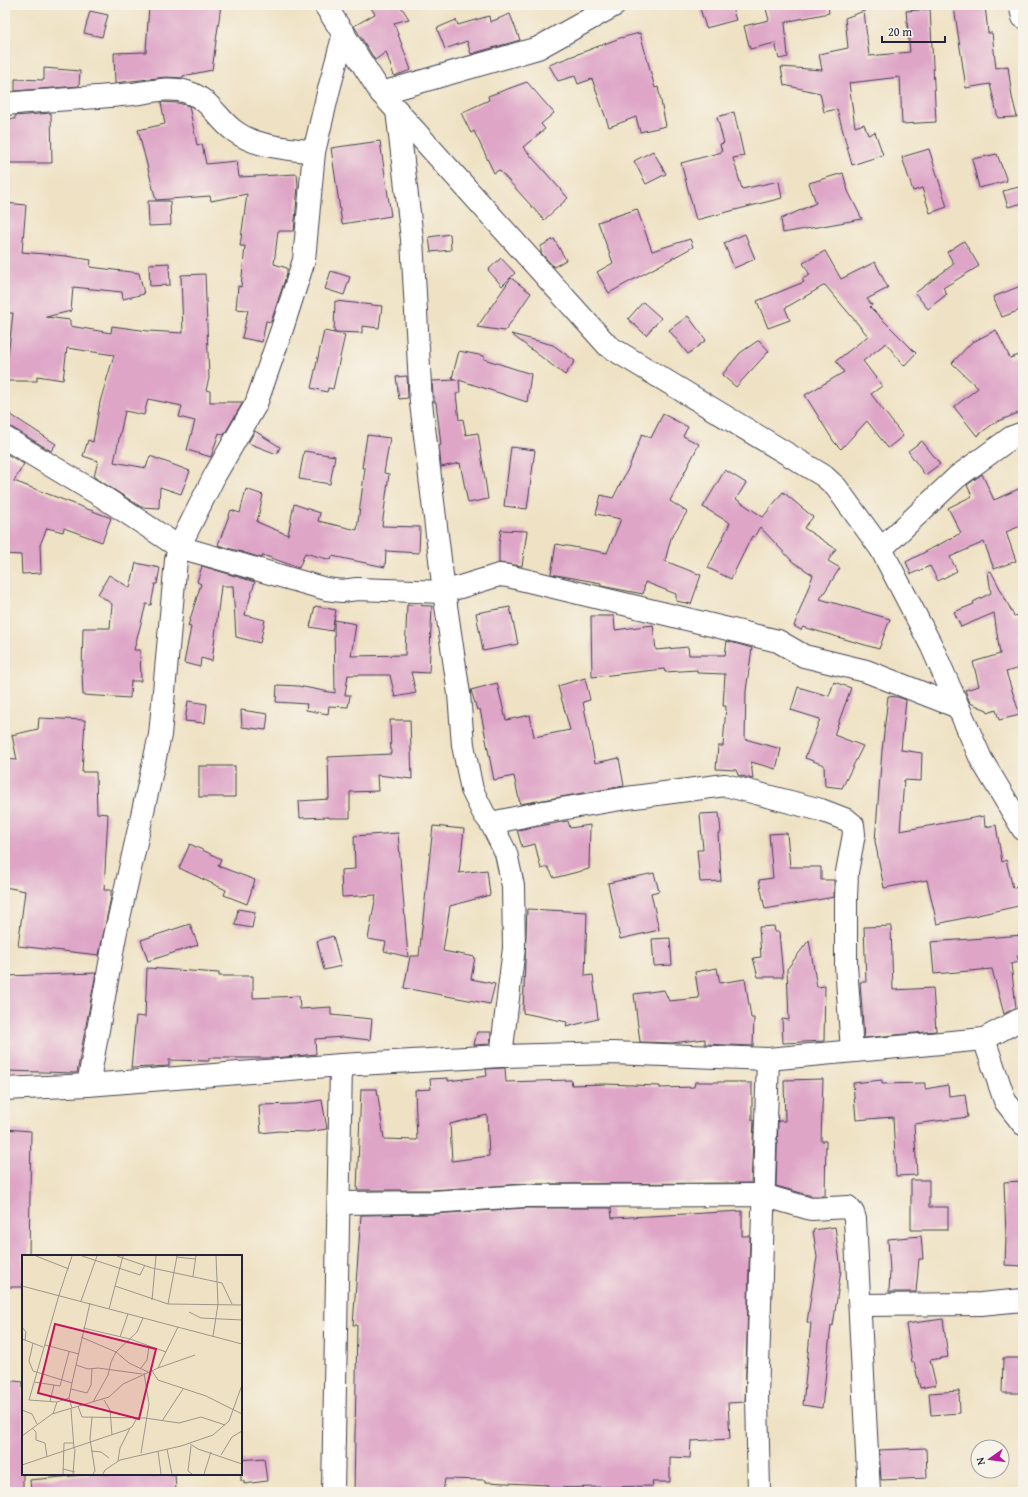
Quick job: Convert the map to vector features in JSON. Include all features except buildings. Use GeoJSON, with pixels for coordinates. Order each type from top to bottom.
{"type":"FeatureCollection","features":[{"type":"Feature","properties":{"kind":"street"},"geometry":{"type":"LineString","coordinates":[[325,5],[382,93],[608,346],[824,476],[836,487],[881,549],[932,647],[981,759],[1023,829]]}},
{"type":"Feature","properties":{"kind":"street"},"geometry":{"type":"LineString","coordinates":[[382,93],[538,48],[615,5]]}},
{"type":"Feature","properties":{"kind":"street"},"geometry":{"type":"LineString","coordinates":[[1020,5],[1023,17]]}},
{"type":"Feature","properties":{"kind":"street"},"geometry":{"type":"LineString","coordinates":[[88,1085],[115,936],[160,735],[176,560],[179,547],[215,475],[256,404],[282,329],[304,260],[314,152],[344,33]]}},
{"type":"Feature","properties":{"kind":"street"},"geometry":{"type":"LineString","coordinates":[[5,104],[169,90],[185,91],[200,97],[232,130],[245,138],[260,144],[314,152]]}},
{"type":"Feature","properties":{"kind":"street"},"geometry":{"type":"LineString","coordinates":[[397,110],[412,239],[421,403],[444,592],[459,694],[463,745],[472,790],[506,853],[513,886],[514,948],[501,1056]]}},
{"type":"Feature","properties":{"kind":"street"},"geometry":{"type":"LineString","coordinates":[[881,549],[957,477],[1012,437],[1023,433]]}},
{"type":"Feature","properties":{"kind":"street"},"geometry":{"type":"LineString","coordinates":[[5,438],[102,497],[179,547],[326,589],[342,591],[357,589],[444,592],[499,576],[518,578],[778,641],[804,656],[866,671],[958,707]]}},
{"type":"Feature","properties":{"kind":"street"},"geometry":{"type":"LineString","coordinates":[[491,823],[543,812],[619,799],[725,785],[821,810],[846,820],[853,825],[854,834],[848,872],[846,899],[846,965],[852,1051]]}},
{"type":"Feature","properties":{"kind":"street"},"geometry":{"type":"LineString","coordinates":[[5,1089],[88,1085],[342,1065],[501,1056],[612,1053],[768,1059],[984,1039],[1023,1018]]}},
{"type":"Feature","properties":{"kind":"street"},"geometry":{"type":"LineString","coordinates":[[984,1039],[1005,1101],[1023,1124]]}},
{"type":"Feature","properties":{"kind":"street"},"geometry":{"type":"LineString","coordinates":[[759,1492],[757,1397],[768,1059]]}},
{"type":"Feature","properties":{"kind":"street"},"geometry":{"type":"LineString","coordinates":[[333,1492],[342,1065]]}},
{"type":"Feature","properties":{"kind":"street"},"geometry":{"type":"LineString","coordinates":[[339,1203],[432,1202],[524,1196],[763,1195],[811,1209],[848,1207],[853,1213],[855,1219],[869,1492]]}},
{"type":"Feature","properties":{"kind":"street"},"geometry":{"type":"LineString","coordinates":[[860,1305],[982,1304],[1023,1300]]}}]}
